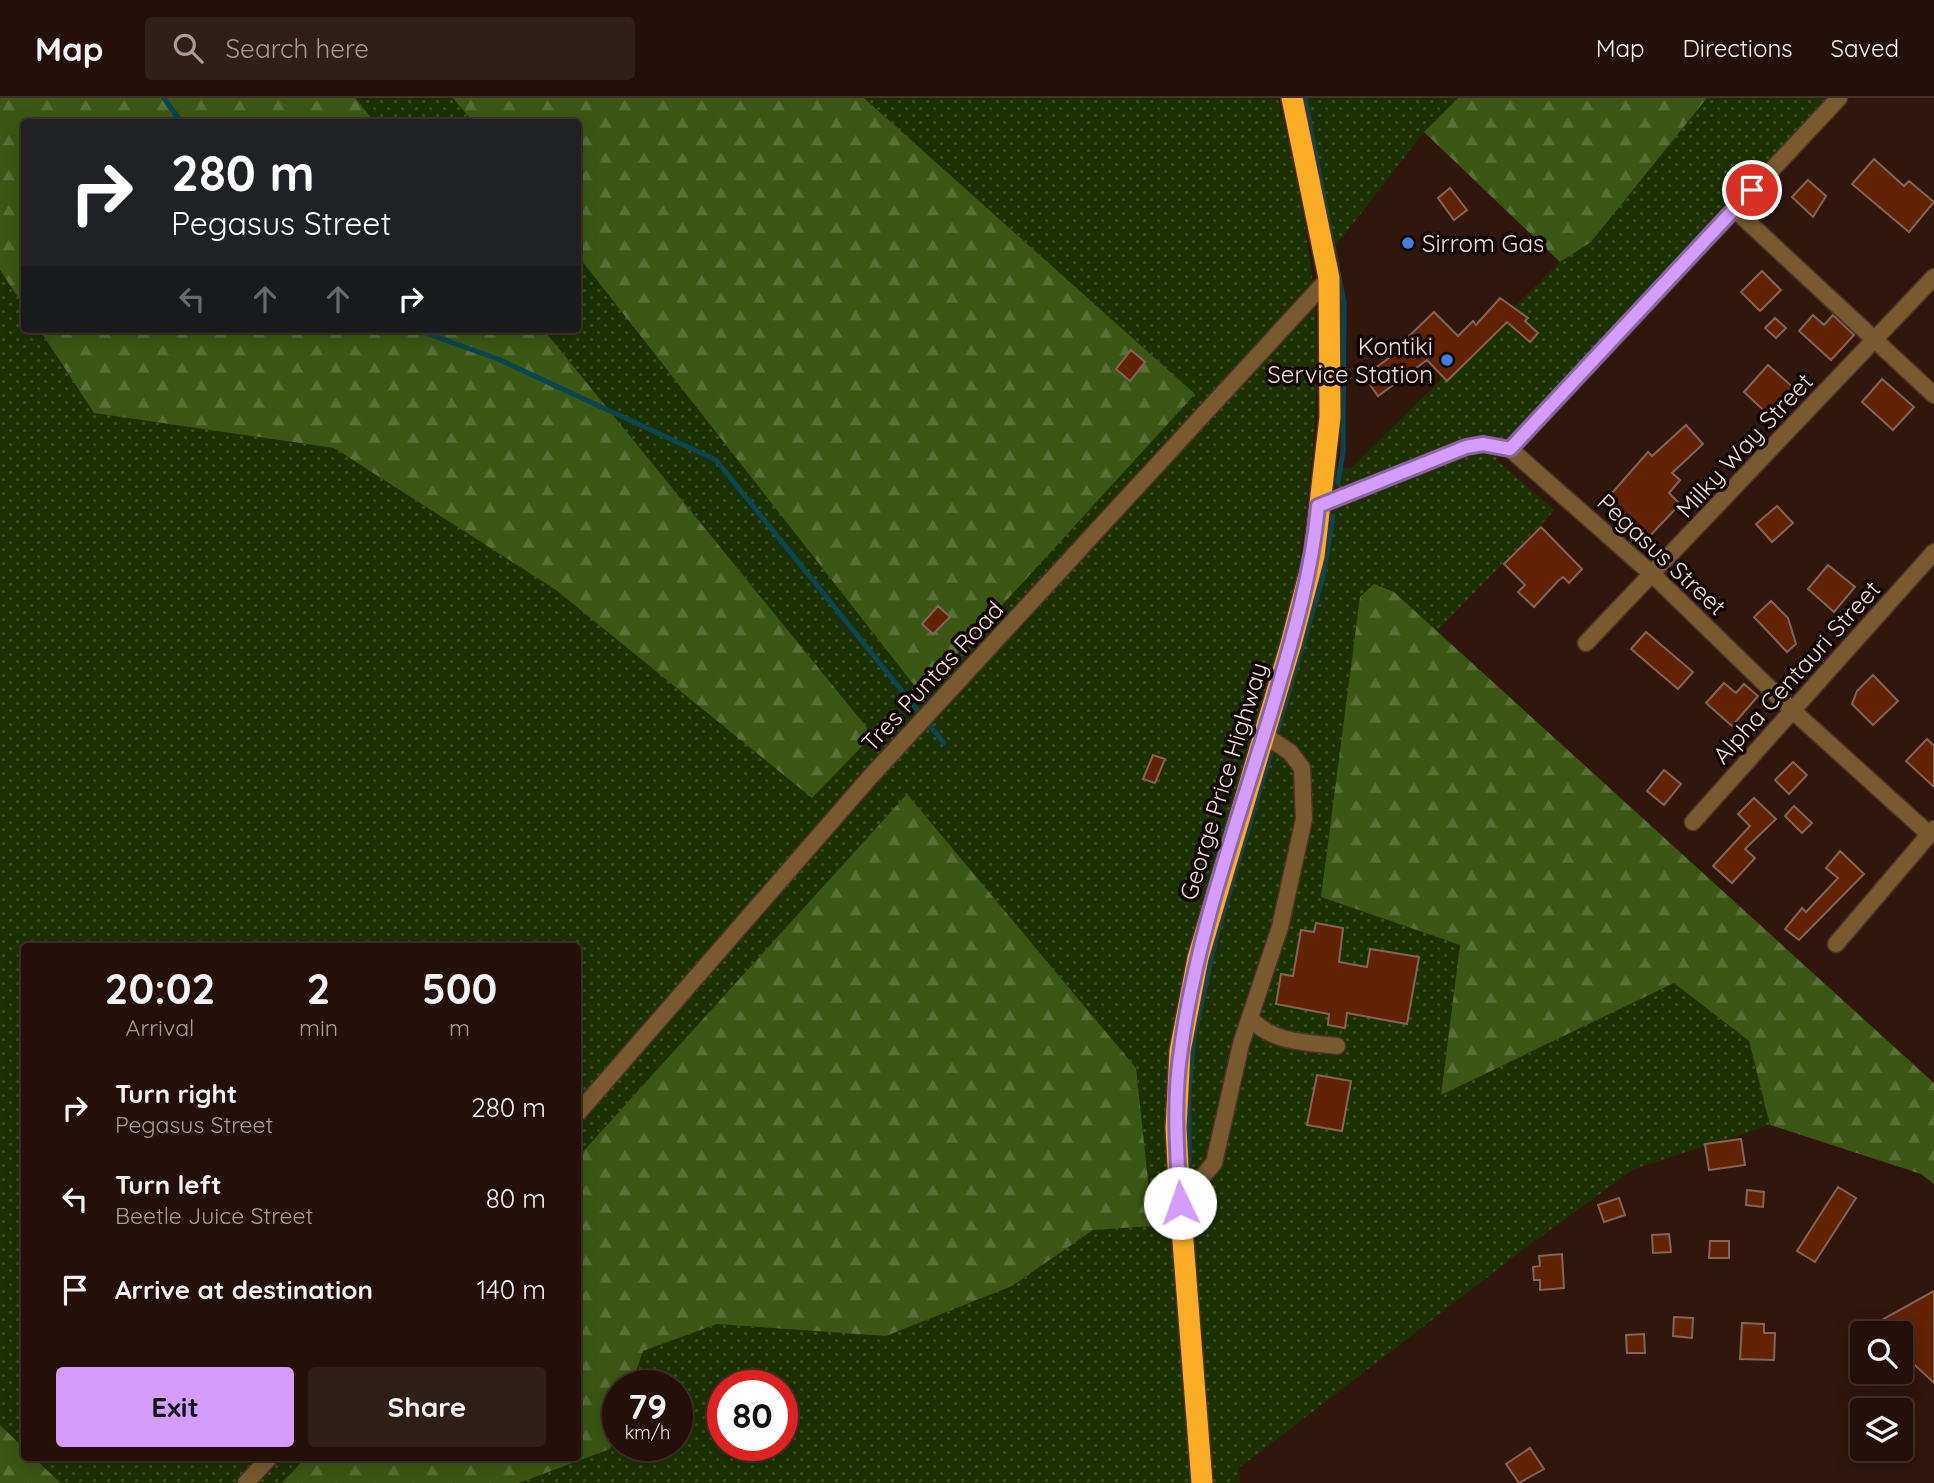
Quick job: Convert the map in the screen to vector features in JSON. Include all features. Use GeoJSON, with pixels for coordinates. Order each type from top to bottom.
{"type":"FeatureCollection","features":[{"type":"Feature","properties":{"kind":"highway","name":"George Price Highway"},"geometry":{"type":"LineString","coordinates":[[1202,1483],[1176,1128],[1180,1051],[1198,958],[1314,556],[1330,417],[1329,278],[1292,98]]}},
{"type":"Feature","properties":{"kind":"street"},"geometry":{"type":"LineString","coordinates":[[1318,506],[1466,447],[1483,444],[1510,449],[1839,98]]}},
{"type":"Feature","properties":{"kind":"street"},"geometry":{"type":"LineString","coordinates":[[1734,209],[1934,395]]}},
{"type":"Feature","properties":{"kind":"street","name":"Milky Way Street"},"geometry":{"type":"LineString","coordinates":[[1586,643],[1934,277]]}},
{"type":"Feature","properties":{"kind":"street","name":"Tres Puntas Road"},"geometry":{"type":"LineString","coordinates":[[581,1110],[871,776],[1329,278]]}},
{"type":"Feature","properties":{"kind":"street","name":"Pegasus Street"},"geometry":{"type":"LineString","coordinates":[[1510,449],[1653,575],[1792,710],[1931,831]]}},
{"type":"Feature","properties":{"kind":"street","name":"Alpha Centauri Street"},"geometry":{"type":"LineString","coordinates":[[1693,822],[1934,552]]}},
{"type":"Feature","properties":{"kind":"street"},"geometry":{"type":"LineString","coordinates":[[1180,1203],[1214,1163],[1250,1017],[1280,927],[1304,819],[1301,768],[1290,751],[1264,735]]}},
{"type":"Feature","properties":{"kind":"street"},"geometry":{"type":"LineString","coordinates":[[1836,944],[1931,831]]}},
{"type":"Feature","properties":{"kind":"street"},"geometry":{"type":"LineString","coordinates":[[1250,1017],[1261,1030],[1279,1039],[1337,1046]]}},
{"type":"Feature","properties":{"kind":"street"},"geometry":{"type":"LineString","coordinates":[[246,1483],[266,1461]]}},
{"type":"Feature","properties":{"kind":"green space"},"geometry":{"type":"Polygon","coordinates":[[[0,98],[355,98],[372,119],[21,119],[21,302],[0,270],[0,98]]]}},
{"type":"Feature","properties":{"kind":"green space"},"geometry":{"type":"Polygon","coordinates":[[[355,98],[453,98],[470,119],[372,119],[355,98]]]}},
{"type":"Feature","properties":{"kind":"green space"},"geometry":{"type":"Polygon","coordinates":[[[453,98],[864,98],[1195,394],[921,694],[581,260],[581,119],[470,119],[453,98]]]}},
{"type":"Feature","properties":{"kind":"green space"},"geometry":{"type":"Polygon","coordinates":[[[864,98],[1278,98],[1299,194],[1314,291],[1316,406],[1301,553],[1314,556],[1333,465],[1350,469],[1560,262],[1591,242],[1707,98],[1829,98],[1496,460],[1555,510],[1436,632],[1394,592],[1321,897],[1460,945],[1441,1095],[1674,983],[1749,1041],[1770,1125],[1634,1169],[1524,1249],[1238,1469],[1240,1483],[519,1483],[602,1452],[602,1461],[693,1461],[693,1370],[636,1370],[643,1351],[717,1324],[886,1336],[1012,1286],[1093,1230],[1153,1226],[1136,1068],[907,794],[581,1154],[581,943],[21,943],[21,1445],[0,1425],[0,270],[21,303],[21,333],[42,333],[94,413],[334,448],[556,590],[873,735],[546,333],[581,333],[581,260],[921,694],[1194,394],[864,98]]]}},
{"type":"Feature","properties":{"kind":"green space"},"geometry":{"type":"Polygon","coordinates":[[[1299,98],[1458,98],[1424,132],[1330,253],[1299,98]]]}},
{"type":"Feature","properties":{"kind":"green space"},"geometry":{"type":"Polygon","coordinates":[[[1458,98],[1707,98],[1591,242],[1560,262],[1424,132],[1458,98]]]}},
{"type":"Feature","properties":{"kind":"green space"},"geometry":{"type":"Polygon","coordinates":[[[42,333],[546,333],[873,735],[812,798],[556,590],[334,448],[94,413],[42,333]]]}},
{"type":"Feature","properties":{"kind":"green space"},"geometry":{"type":"Polygon","coordinates":[[[1374,584],[1394,592],[1934,1083],[1934,1184],[1921,1174],[1770,1125],[1749,1041],[1674,983],[1441,1095],[1460,945],[1321,897],[1360,597],[1374,584]]]}},
{"type":"Feature","properties":{"kind":"green space"},"geometry":{"type":"Polygon","coordinates":[[[907,794],[1136,1068],[1153,1226],[1093,1230],[1012,1286],[886,1336],[717,1324],[643,1351],[636,1370],[602,1370],[602,1452],[581,1460],[581,1154],[907,794]]]}},
{"type":"Feature","properties":{"kind":"green space"},"geometry":{"type":"Polygon","coordinates":[[[0,1425],[21,1445],[21,1461],[37,1461],[61,1483],[0,1483],[0,1425]]]}},
{"type":"Feature","properties":{"kind":"green space"},"geometry":{"type":"Polygon","coordinates":[[[37,1461],[302,1461],[282,1483],[61,1483],[37,1461]]]}},
{"type":"Feature","properties":{"kind":"green space"},"geometry":{"type":"Polygon","coordinates":[[[302,1461],[578,1461],[519,1483],[282,1483],[302,1461]]]}},
{"type":"Feature","properties":{"kind":"building"},"geometry":{"type":"Polygon","coordinates":[[[1874,159],[1904,186],[1909,181],[1934,202],[1909,232],[1852,184],[1874,159]]]}},
{"type":"Feature","properties":{"kind":"building"},"geometry":{"type":"Polygon","coordinates":[[[1808,180],[1826,196],[1813,217],[1792,197],[1808,180]]]}},
{"type":"Feature","properties":{"kind":"building"},"geometry":{"type":"Polygon","coordinates":[[[1450,188],[1467,210],[1454,220],[1438,198],[1450,188]]]}},
{"type":"Feature","properties":{"kind":"building"},"geometry":{"type":"Polygon","coordinates":[[[1762,271],[1781,290],[1760,311],[1741,292],[1762,271]]]}},
{"type":"Feature","properties":{"kind":"building"},"geometry":{"type":"Polygon","coordinates":[[[1500,298],[1528,318],[1525,321],[1538,333],[1530,342],[1507,322],[1447,381],[1427,360],[1378,396],[1364,376],[1410,343],[1406,339],[1434,312],[1458,336],[1473,321],[1476,325],[1500,298]]]}},
{"type":"Feature","properties":{"kind":"building"},"geometry":{"type":"Polygon","coordinates":[[[1813,315],[1824,325],[1833,315],[1854,335],[1831,360],[1799,331],[1813,315]]]}},
{"type":"Feature","properties":{"kind":"building"},"geometry":{"type":"Polygon","coordinates":[[[1775,318],[1786,328],[1776,338],[1765,328],[1775,318]]]}},
{"type":"Feature","properties":{"kind":"building"},"geometry":{"type":"Polygon","coordinates":[[[1131,350],[1145,362],[1130,381],[1116,369],[1131,350]]]}},
{"type":"Feature","properties":{"kind":"building"},"geometry":{"type":"Polygon","coordinates":[[[1768,365],[1796,390],[1772,418],[1744,392],[1768,365]]]}},
{"type":"Feature","properties":{"kind":"building"},"geometry":{"type":"Polygon","coordinates":[[[1882,379],[1914,407],[1893,430],[1862,402],[1882,379]]]}},
{"type":"Feature","properties":{"kind":"building"},"geometry":{"type":"Polygon","coordinates":[[[1686,425],[1703,444],[1672,473],[1680,480],[1669,493],[1680,504],[1647,539],[1605,501],[1648,452],[1652,456],[1686,425]]]}},
{"type":"Feature","properties":{"kind":"building"},"geometry":{"type":"Polygon","coordinates":[[[1777,506],[1793,523],[1772,542],[1756,524],[1777,506]]]}},
{"type":"Feature","properties":{"kind":"building"},"geometry":{"type":"Polygon","coordinates":[[[1541,527],[1582,569],[1569,583],[1563,577],[1534,607],[1518,592],[1525,585],[1504,564],[1541,527]]]}},
{"type":"Feature","properties":{"kind":"building"},"geometry":{"type":"Polygon","coordinates":[[[1828,565],[1855,587],[1834,612],[1808,589],[1828,565]]]}},
{"type":"Feature","properties":{"kind":"building"},"geometry":{"type":"Polygon","coordinates":[[[1771,601],[1788,618],[1796,644],[1787,652],[1754,617],[1771,601]]]}},
{"type":"Feature","properties":{"kind":"building"},"geometry":{"type":"Polygon","coordinates":[[[938,606],[950,617],[933,634],[922,624],[938,606]]]}},
{"type":"Feature","properties":{"kind":"building"},"geometry":{"type":"Polygon","coordinates":[[[1646,632],[1693,672],[1678,689],[1631,649],[1646,632]]]}},
{"type":"Feature","properties":{"kind":"building"},"geometry":{"type":"Polygon","coordinates":[[[1873,675],[1898,701],[1873,725],[1852,704],[1857,691],[1873,675]]]}},
{"type":"Feature","properties":{"kind":"building"},"geometry":{"type":"Polygon","coordinates":[[[1724,683],[1736,693],[1744,684],[1758,696],[1732,726],[1706,703],[1724,683]]]}},
{"type":"Feature","properties":{"kind":"building"},"geometry":{"type":"Polygon","coordinates":[[[1927,739],[1934,746],[1934,787],[1906,761],[1927,739]]]}},
{"type":"Feature","properties":{"kind":"building"},"geometry":{"type":"Polygon","coordinates":[[[1153,755],[1165,759],[1155,783],[1143,779],[1153,755]]]}},
{"type":"Feature","properties":{"kind":"building"},"geometry":{"type":"Polygon","coordinates":[[[1793,762],[1807,775],[1789,794],[1775,780],[1793,762]]]}},
{"type":"Feature","properties":{"kind":"building"},"geometry":{"type":"Polygon","coordinates":[[[1664,770],[1681,784],[1664,805],[1647,791],[1664,770]]]}},
{"type":"Feature","properties":{"kind":"building"},"geometry":{"type":"Polygon","coordinates":[[[1754,798],[1776,819],[1745,849],[1755,858],[1732,883],[1713,866],[1750,826],[1738,814],[1754,798]]]}},
{"type":"Feature","properties":{"kind":"building"},"geometry":{"type":"Polygon","coordinates":[[[1794,806],[1812,823],[1802,833],[1785,816],[1794,806]]]}},
{"type":"Feature","properties":{"kind":"building"},"geometry":{"type":"Polygon","coordinates":[[[1840,851],[1864,874],[1799,940],[1785,929],[1802,908],[1806,912],[1838,878],[1826,868],[1840,851]]]}},
{"type":"Feature","properties":{"kind":"building"},"geometry":{"type":"Polygon","coordinates":[[[1316,923],[1343,928],[1339,962],[1367,967],[1370,949],[1419,957],[1407,1024],[1347,1013],[1345,1028],[1328,1025],[1329,1014],[1276,1004],[1281,974],[1293,976],[1301,930],[1314,932],[1316,923]]]}},
{"type":"Feature","properties":{"kind":"building"},"geometry":{"type":"Polygon","coordinates":[[[1317,1075],[1351,1081],[1342,1131],[1307,1125],[1317,1075]]]}},
{"type":"Feature","properties":{"kind":"building"},"geometry":{"type":"Polygon","coordinates":[[[1741,1139],[1745,1165],[1709,1170],[1705,1144],[1741,1139]]]}},
{"type":"Feature","properties":{"kind":"building"},"geometry":{"type":"Polygon","coordinates":[[[1838,1187],[1856,1198],[1815,1262],[1797,1251],[1838,1187]]]}},
{"type":"Feature","properties":{"kind":"building"},"geometry":{"type":"Polygon","coordinates":[[[1747,1190],[1764,1192],[1763,1207],[1746,1205],[1747,1190]]]}},
{"type":"Feature","properties":{"kind":"building"},"geometry":{"type":"Polygon","coordinates":[[[1619,1198],[1625,1215],[1604,1222],[1598,1205],[1619,1198]]]}},
{"type":"Feature","properties":{"kind":"building"},"geometry":{"type":"Polygon","coordinates":[[[1669,1234],[1671,1252],[1653,1253],[1652,1235],[1669,1234]]]}},
{"type":"Feature","properties":{"kind":"building"},"geometry":{"type":"Polygon","coordinates":[[[1710,1241],[1729,1241],[1729,1258],[1709,1258],[1710,1241]]]}},
{"type":"Feature","properties":{"kind":"building"},"geometry":{"type":"Polygon","coordinates":[[[1562,1254],[1564,1288],[1540,1290],[1540,1280],[1534,1280],[1533,1267],[1540,1266],[1539,1256],[1562,1254]]]}},
{"type":"Feature","properties":{"kind":"building"},"geometry":{"type":"Polygon","coordinates":[[[1934,1291],[1934,1383],[1913,1363],[1913,1321],[1880,1321],[1934,1291]]]}},
{"type":"Feature","properties":{"kind":"building"},"geometry":{"type":"Polygon","coordinates":[[[1674,1317],[1693,1318],[1692,1338],[1673,1336],[1674,1317]]]}},
{"type":"Feature","properties":{"kind":"building"},"geometry":{"type":"Polygon","coordinates":[[[1742,1323],[1764,1324],[1764,1333],[1775,1333],[1774,1360],[1740,1359],[1742,1323]]]}},
{"type":"Feature","properties":{"kind":"building"},"geometry":{"type":"Polygon","coordinates":[[[1644,1334],[1645,1353],[1627,1353],[1626,1335],[1644,1334]]]}},
{"type":"Feature","properties":{"kind":"building"},"geometry":{"type":"Polygon","coordinates":[[[1530,1448],[1544,1469],[1519,1483],[1506,1464],[1530,1448]]]}},
{"type":"Feature","properties":{"kind":"waterway"},"geometry":{"type":"LineString","coordinates":[[164,98],[179,119]]}},
{"type":"Feature","properties":{"kind":"waterway"},"geometry":{"type":"LineString","coordinates":[[1305,98],[1344,303],[1343,451],[1338,483]]}},
{"type":"Feature","properties":{"kind":"waterway"},"geometry":{"type":"LineString","coordinates":[[425,333],[498,359],[716,460],[944,743]]}},
{"type":"Feature","properties":{"kind":"waterway"},"geometry":{"type":"LineString","coordinates":[[1189,1174],[1189,1092],[1194,1037],[1216,938],[1323,577],[1333,516]]}},
{"type":"Feature","properties":{"kind":"place","name":"Sirrom Gas"},"geometry":{"type":"Point","coordinates":[1408,243]}},
{"type":"Feature","properties":{"kind":"place","name":"Kontiki Service Station"},"geometry":{"type":"Point","coordinates":[1447,360]}},
{"type":"Feature","properties":{"kind":"route"},"geometry":{"type":"LineString","coordinates":[[1180,1203],[1176,1128],[1180,1051],[1198,958],[1292,643],[1314,556],[1318,506],[1466,447],[1483,444],[1510,449],[1752,190]]}}]}
